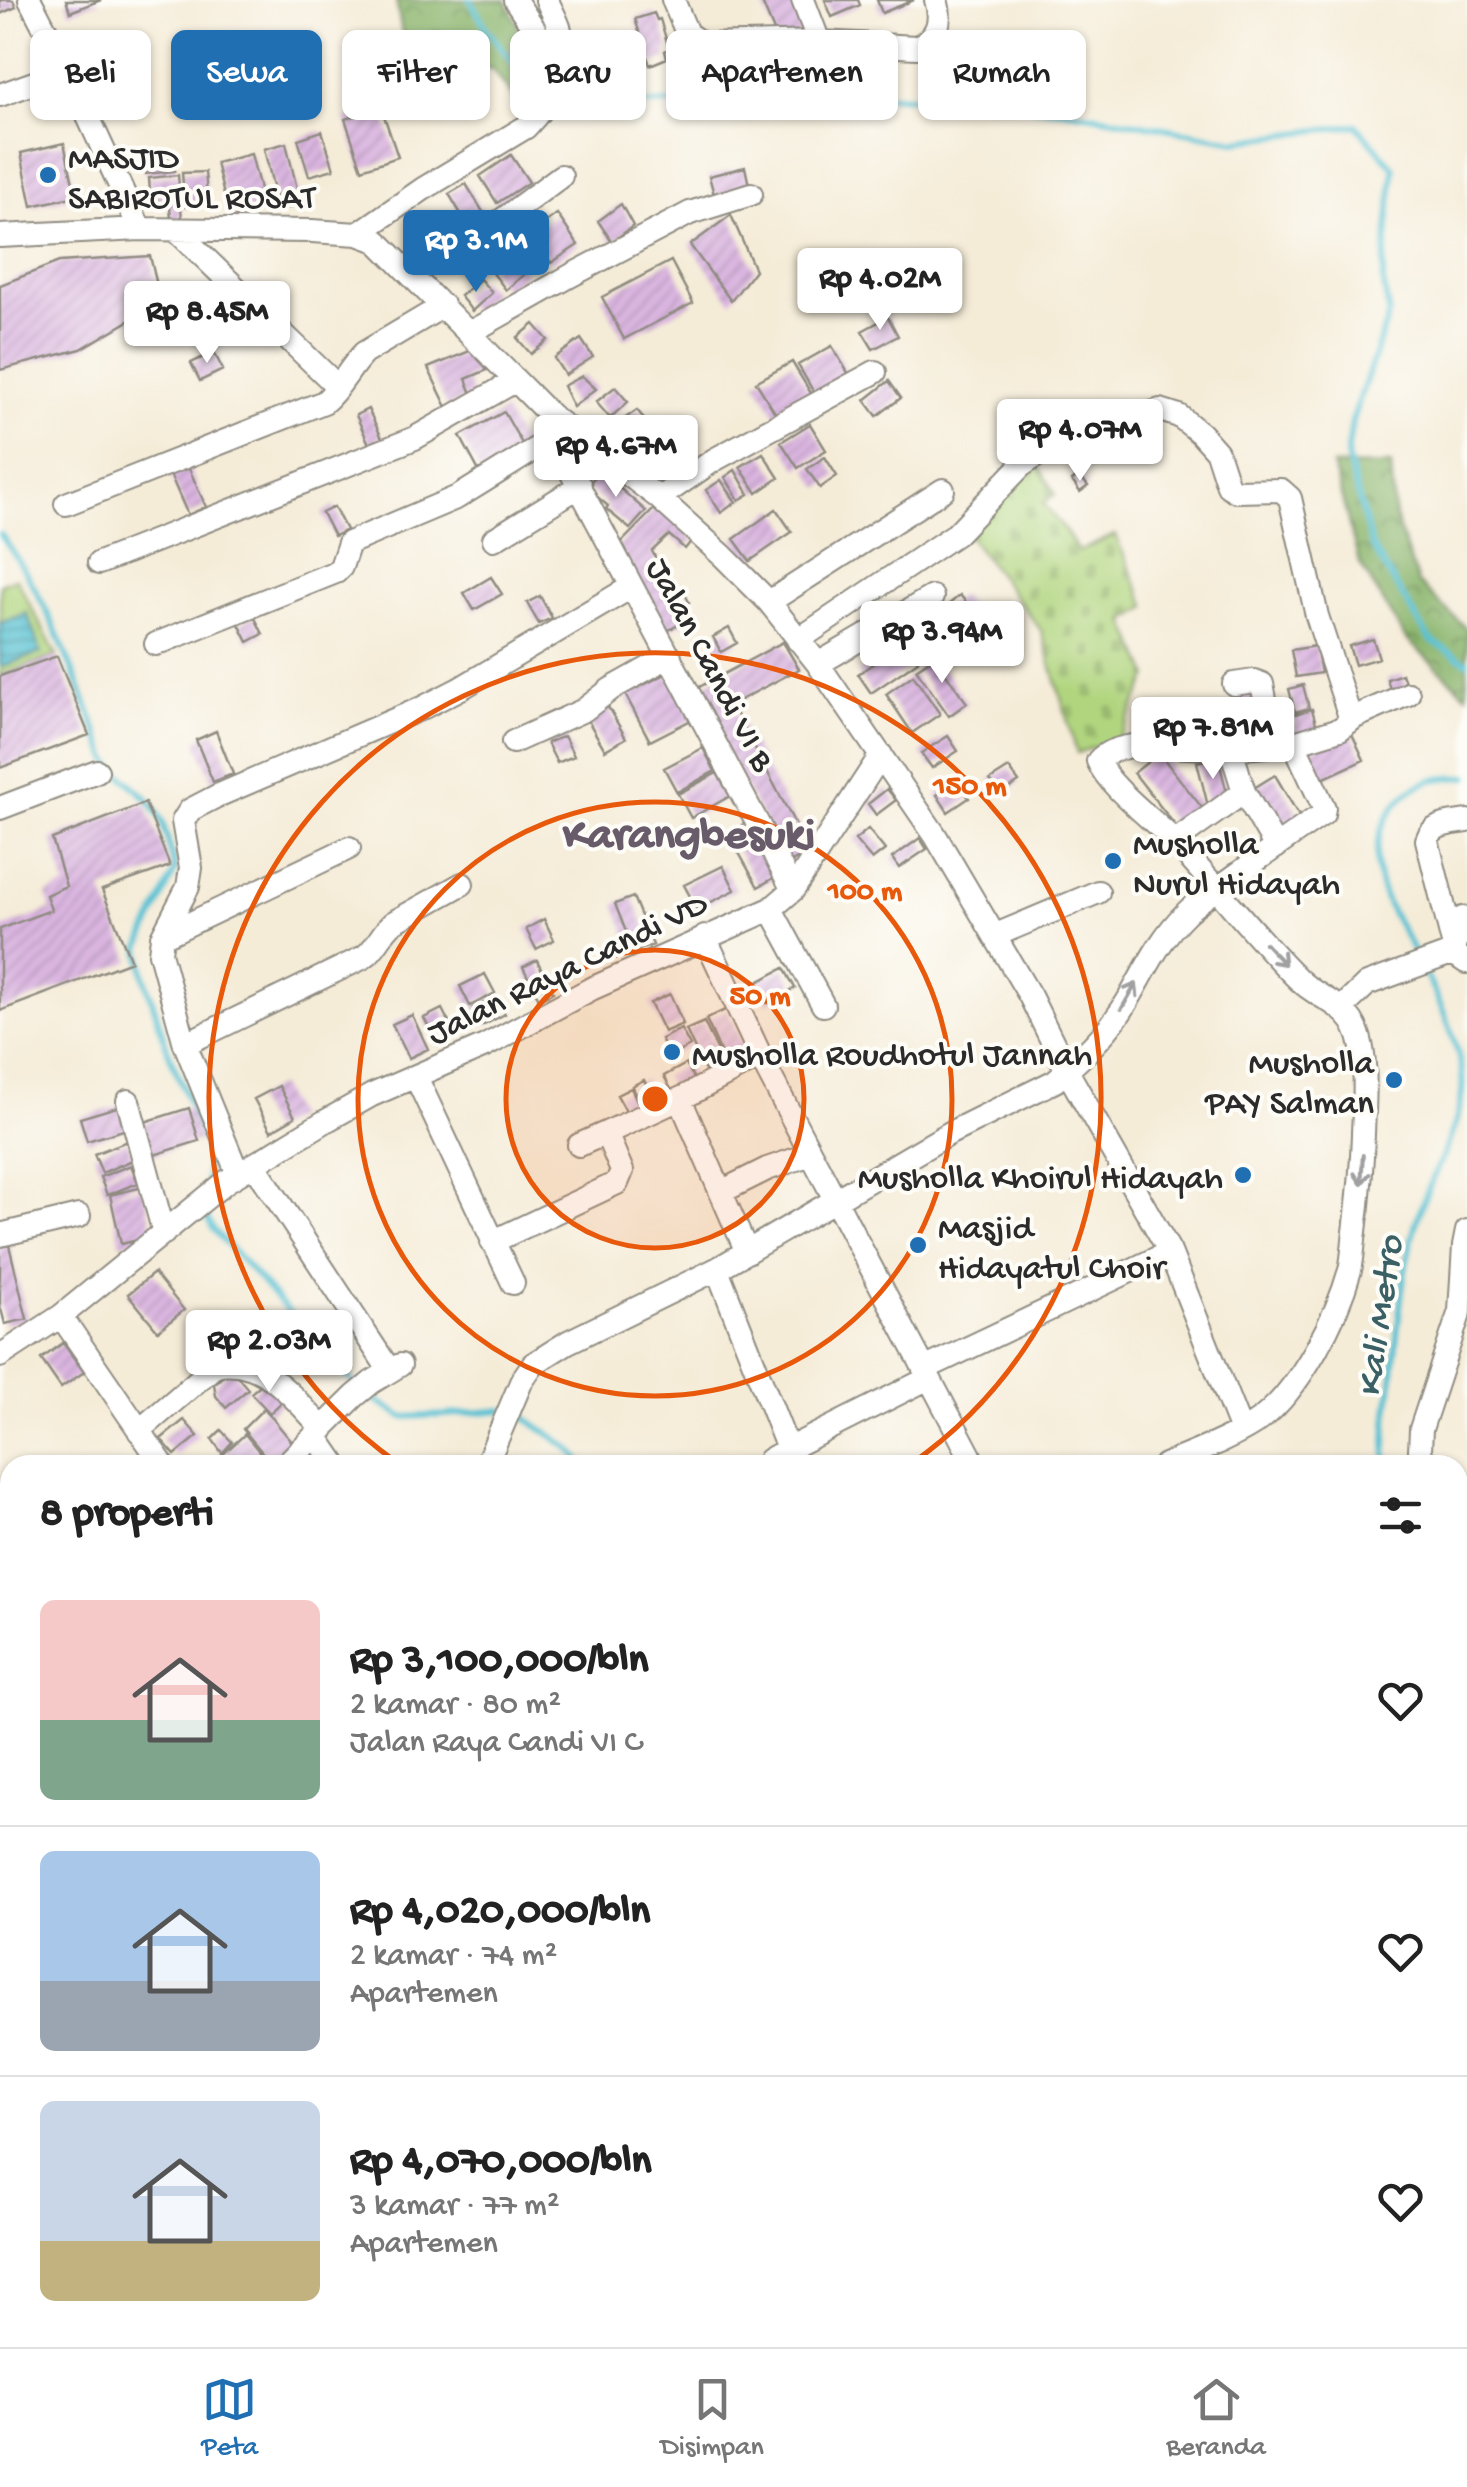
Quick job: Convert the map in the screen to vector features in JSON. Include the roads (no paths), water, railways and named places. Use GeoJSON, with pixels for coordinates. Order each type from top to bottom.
{"type":"FeatureCollection","features":[{"type":"Feature","properties":{"kind":"street"},"geometry":{"type":"LineString","coordinates":[[30,0],[46,30]]}},
{"type":"Feature","properties":{"kind":"street"},"geometry":{"type":"LineString","coordinates":[[515,0],[532,30]]}},
{"type":"Feature","properties":{"kind":"street"},"geometry":{"type":"LineString","coordinates":[[547,0],[560,30]]}},
{"type":"Feature","properties":{"kind":"street"},"geometry":{"type":"LineString","coordinates":[[673,0],[686,30]]}},
{"type":"Feature","properties":{"kind":"street"},"geometry":{"type":"LineString","coordinates":[[803,0],[814,30]]}},
{"type":"Feature","properties":{"kind":"street"},"geometry":{"type":"LineString","coordinates":[[898,46],[917,47],[937,30],[936,0]]}},
{"type":"Feature","properties":{"kind":"street"},"geometry":{"type":"LineString","coordinates":[[0,95],[30,84]]}},
{"type":"Feature","properties":{"kind":"street"},"geometry":{"type":"LineString","coordinates":[[89,120],[140,230]]}},
{"type":"Feature","properties":{"kind":"street"},"geometry":{"type":"LineString","coordinates":[[358,234],[533,120]]}},
{"type":"Feature","properties":{"kind":"street"},"geometry":{"type":"LineString","coordinates":[[412,274],[494,226],[562,176]]}},
{"type":"Feature","properties":{"kind":"street"},"geometry":{"type":"LineString","coordinates":[[469,334],[690,214],[751,194]]}},
{"type":"Feature","properties":{"kind":"street"},"geometry":{"type":"LineString","coordinates":[[0,236],[140,230],[312,230],[358,234],[377,241],[514,381],[552,426],[659,498],[723,556],[769,602],[818,664],[935,835],[996,935],[1067,1071],[1170,1252],[1241,1431]]}},
{"type":"Feature","properties":{"kind":"street"},"geometry":{"type":"LineString","coordinates":[[176,230],[337,386]]}},
{"type":"Feature","properties":{"kind":"street"},"geometry":{"type":"LineString","coordinates":[[66,504],[324,402],[364,353],[443,306]]}},
{"type":"Feature","properties":{"kind":"street"},"geometry":{"type":"LineString","coordinates":[[659,498],[714,460],[876,372]]}},
{"type":"Feature","properties":{"kind":"street"},"geometry":{"type":"LineString","coordinates":[[98,563],[415,438],[514,381]]}},
{"type":"Feature","properties":{"kind":"street"},"geometry":{"type":"LineString","coordinates":[[798,640],[956,534],[1021,466],[1048,448],[1160,410],[1179,416],[1200,433],[1216,452],[1228,486],[1236,490],[1281,490],[1290,498],[1317,616],[1351,720]]}},
{"type":"Feature","properties":{"kind":"street"},"geometry":{"type":"LineString","coordinates":[[156,644],[336,572],[349,544],[458,497],[552,426]]}},
{"type":"Feature","properties":{"kind":"street","name":"Jalan Candi VI B"},"geometry":{"type":"LineString","coordinates":[[552,426],[793,890]]}},
{"type":"Feature","properties":{"kind":"street"},"geometry":{"type":"LineString","coordinates":[[494,539],[580,486]]}},
{"type":"Feature","properties":{"kind":"street"},"geometry":{"type":"LineString","coordinates":[[769,602],[943,490]]}},
{"type":"Feature","properties":{"kind":"street"},"geometry":{"type":"LineString","coordinates":[[295,1455],[379,1378],[240,1173],[185,1044],[160,953],[162,937],[188,887],[190,868],[182,821],[190,810],[462,688],[620,593]]}},
{"type":"Feature","properties":{"kind":"street"},"geometry":{"type":"LineString","coordinates":[[818,664],[932,597]]}},
{"type":"Feature","properties":{"kind":"street"},"geometry":{"type":"LineString","coordinates":[[512,742],[584,710],[612,688],[670,656]]}},
{"type":"Feature","properties":{"kind":"street"},"geometry":{"type":"LineString","coordinates":[[490,1455],[522,1380],[533,1364],[568,1342],[717,1269],[950,1134],[1055,1081],[1106,1032],[1170,931],[1187,911],[1324,812],[1315,787],[1290,744],[1276,736],[1271,726],[1260,681],[1234,684]]}},
{"type":"Feature","properties":{"kind":"street"},"geometry":{"type":"LineString","coordinates":[[1187,1455],[1260,1420],[1301,1374],[1328,1324],[1350,1269],[1362,1176],[1362,1052],[1355,1026],[1342,1008],[1300,981],[1098,761],[1111,751],[1144,745],[1231,749],[1290,744],[1340,729],[1408,694]]}},
{"type":"Feature","properties":{"kind":"street"},"geometry":{"type":"LineString","coordinates":[[1231,749],[1244,792],[1276,847]]}},
{"type":"Feature","properties":{"kind":"street","name":"Jalan Raya Candi VD"},"geometry":{"type":"LineString","coordinates":[[0,1356],[61,1316],[240,1173],[372,1095],[485,1046],[705,936],[772,909],[793,890],[881,755]]}},
{"type":"Feature","properties":{"kind":"street"},"geometry":{"type":"LineString","coordinates":[[0,808],[97,770]]}},
{"type":"Feature","properties":{"kind":"street"},"geometry":{"type":"LineString","coordinates":[[1174,842],[1244,792]]}},
{"type":"Feature","properties":{"kind":"street"},"geometry":{"type":"LineString","coordinates":[[1342,1008],[1367,984],[1459,938],[1428,840],[1436,827],[1467,822]]}},
{"type":"Feature","properties":{"kind":"street"},"geometry":{"type":"LineString","coordinates":[[162,937],[349,848]]}},
{"type":"Feature","properties":{"kind":"street"},"geometry":{"type":"LineString","coordinates":[[185,1044],[364,956],[378,945],[386,928],[394,922],[462,884]]}},
{"type":"Feature","properties":{"kind":"street"},"geometry":{"type":"LineString","coordinates":[[996,935],[1098,892]]}},
{"type":"Feature","properties":{"kind":"street"},"geometry":{"type":"LineString","coordinates":[[772,909],[823,1005]]}},
{"type":"Feature","properties":{"kind":"street"},"geometry":{"type":"LineString","coordinates":[[705,936],[761,1056],[970,1455]]}},
{"type":"Feature","properties":{"kind":"street"},"geometry":{"type":"LineString","coordinates":[[579,1146],[761,1056]]}},
{"type":"Feature","properties":{"kind":"street"},"geometry":{"type":"LineString","coordinates":[[416,1076],[513,1283]]}},
{"type":"Feature","properties":{"kind":"street"},"geometry":{"type":"LineString","coordinates":[[680,1098],[747,1252]]}},
{"type":"Feature","properties":{"kind":"street"},"geometry":{"type":"LineString","coordinates":[[128,1101],[164,1233]]}},
{"type":"Feature","properties":{"kind":"street"},"geometry":{"type":"LineString","coordinates":[[492,1242],[617,1183],[622,1170],[606,1133]]}},
{"type":"Feature","properties":{"kind":"street"},"geometry":{"type":"LineString","coordinates":[[721,1192],[767,1169],[811,1154]]}},
{"type":"Feature","properties":{"kind":"street"},"geometry":{"type":"LineString","coordinates":[[0,1234],[79,1216]]}},
{"type":"Feature","properties":{"kind":"street"},"geometry":{"type":"LineString","coordinates":[[1421,1455],[1421,1429],[1460,1310],[1467,1230]]}},
{"type":"Feature","properties":{"kind":"street"},"geometry":{"type":"LineString","coordinates":[[779,1455],[926,1373],[1170,1252]]}},
{"type":"Feature","properties":{"kind":"street"},"geometry":{"type":"LineString","coordinates":[[717,1269],[788,1450]]}},
{"type":"Feature","properties":{"kind":"street"},"geometry":{"type":"LineString","coordinates":[[61,1316],[156,1455]]}},
{"type":"Feature","properties":{"kind":"street"},"geometry":{"type":"LineString","coordinates":[[140,1430],[216,1365],[227,1362],[275,1380],[319,1432],[331,1455]]}},
{"type":"Feature","properties":{"kind":"water"},"geometry":{"type":"Polygon","coordinates":[[[27,613],[41,653],[0,667],[0,623],[27,613]]]}},
{"type":"Feature","properties":{"kind":"waterway"},"geometry":{"type":"LineString","coordinates":[[470,0],[510,59]]}},
{"type":"Feature","properties":{"kind":"waterway"},"geometry":{"type":"LineString","coordinates":[[646,104],[882,95],[1064,110],[1236,141],[1356,125],[1394,168],[1383,280],[1389,314],[1352,421],[1347,456],[1372,547],[1430,640],[1467,662]]}},
{"type":"Feature","properties":{"kind":"waterway"},"geometry":{"type":"LineString","coordinates":[[0,534],[48,615],[109,761],[149,800],[162,821],[175,870],[140,947],[144,975],[168,1051],[207,1147],[207,1190]]}},
{"type":"Feature","properties":{"kind":"waterway","name":"Kali Metro"},"geometry":{"type":"LineString","coordinates":[[1387,1455],[1387,1420],[1409,1251],[1420,1210],[1455,1125],[1462,1074],[1442,1009],[1383,893],[1378,844],[1387,818],[1404,796],[1429,781],[1467,777]]}},
{"type":"Feature","properties":{"kind":"waterway"},"geometry":{"type":"LineString","coordinates":[[205,1207],[213,1229],[357,1387]]}},
{"type":"Feature","properties":{"kind":"waterway"},"geometry":{"type":"LineString","coordinates":[[367,1395],[403,1417],[503,1410]]}},
{"type":"Feature","properties":{"kind":"waterway"},"geometry":{"type":"LineString","coordinates":[[515,1413],[576,1455]]}},
{"type":"Feature","properties":{"kind":"place","name":"MASJID SABIROTUL ROSAT"},"geometry":{"type":"Point","coordinates":[48,175]}},
{"type":"Feature","properties":{"kind":"place","name":"Musholla Nurul Hidayah"},"geometry":{"type":"Point","coordinates":[1113,861]}},
{"type":"Feature","properties":{"kind":"place","name":"Musholla Roudhotul Jannah"},"geometry":{"type":"Point","coordinates":[672,1052]}},
{"type":"Feature","properties":{"kind":"place","name":"Musholla PAY Salman"},"geometry":{"type":"Point","coordinates":[1394,1080]}},
{"type":"Feature","properties":{"kind":"place","name":"Musholla Khoirul Hidayah"},"geometry":{"type":"Point","coordinates":[1243,1175]}},
{"type":"Feature","properties":{"kind":"place","name":"Masjid Hidayatul Choir"},"geometry":{"type":"Point","coordinates":[918,1245]}},
{"type":"Feature","properties":{"kind":"district","name":"Karangbesuki"},"geometry":{"type":"Point","coordinates":[689,830]}}]}
